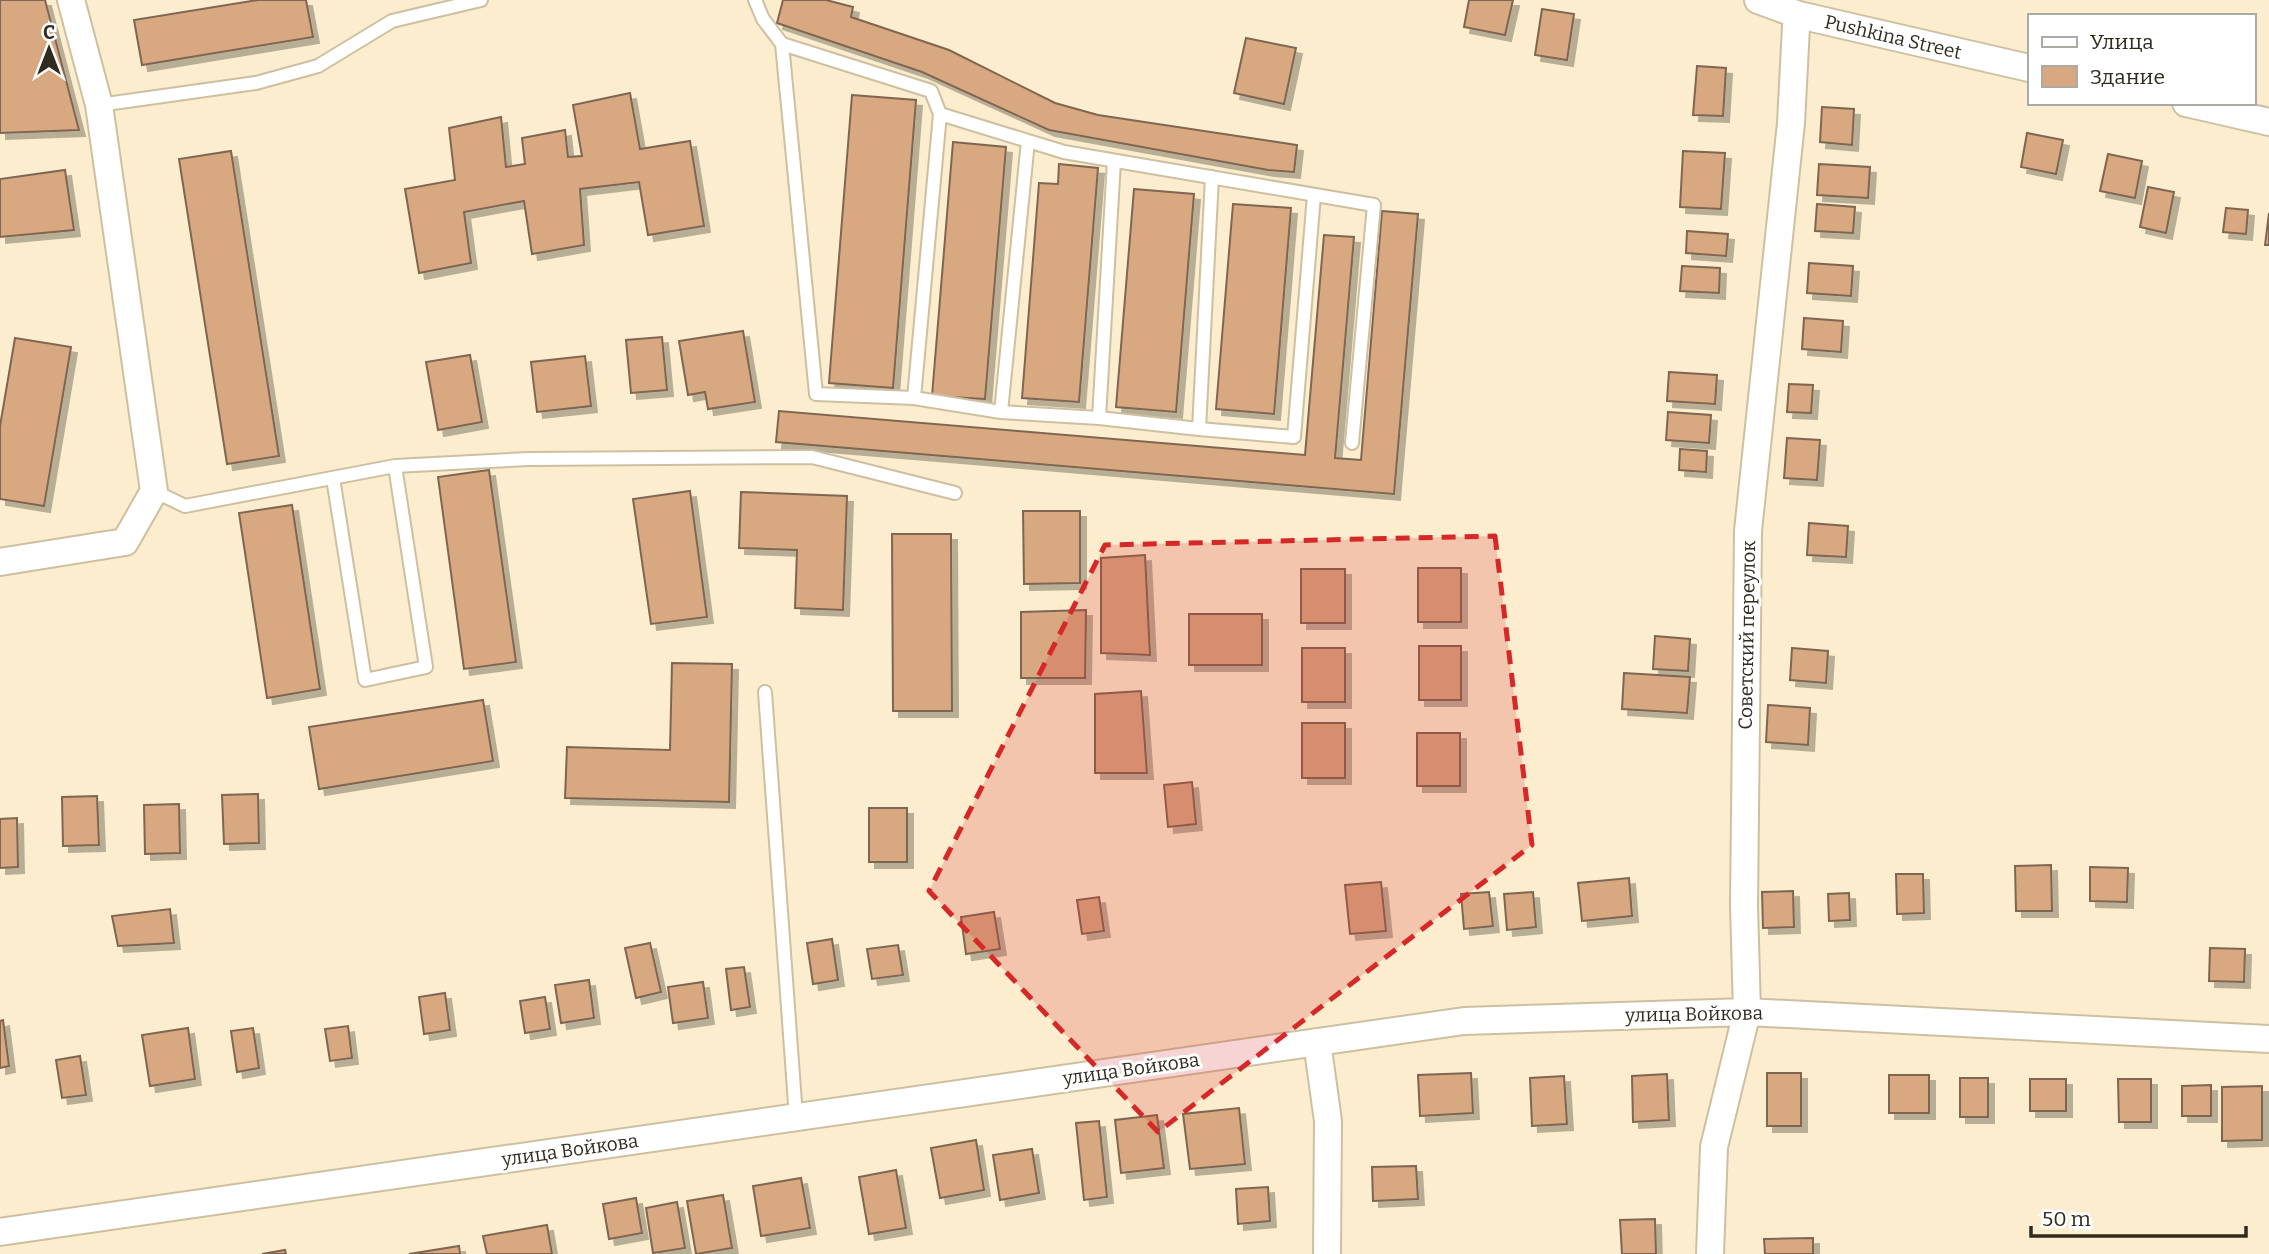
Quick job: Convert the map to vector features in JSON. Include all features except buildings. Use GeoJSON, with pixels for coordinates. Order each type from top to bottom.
{"type":"FeatureCollection","features":[{"type":"Feature","properties":{"kind":"street"},"geometry":{"type":"LineString","coordinates":[[0,562],[125,542],[154,491],[99,106],[71,0]]}},
{"type":"Feature","properties":{"kind":"street","name":"Pushkina Street"},"geometry":{"type":"LineString","coordinates":[[1758,0],[1799,15],[2028,68]]}},
{"type":"Feature","properties":{"kind":"street","name":"Советский переулок"},"geometry":{"type":"LineString","coordinates":[[1710,1254],[1714,1147],[1747,1012],[1744,906],[1748,531],[1791,123],[1796,26],[1799,15]]}},
{"type":"Feature","properties":{"kind":"street"},"geometry":{"type":"LineString","coordinates":[[2195,105],[2269,122]]}},
{"type":"Feature","properties":{"kind":"street","name":"улица Войкова"},"geometry":{"type":"LineString","coordinates":[[0,1232],[1464,1021],[1747,1012],[2269,1039]]}},
{"type":"Feature","properties":{"kind":"street"},"geometry":{"type":"LineString","coordinates":[[1317,1042],[1328,1121],[1327,1254]]}},
{"type":"Feature","properties":{"kind":"lane"},"geometry":{"type":"LineString","coordinates":[[99,106],[256,83],[306,70],[318,66],[392,21],[481,0]]}},
{"type":"Feature","properties":{"kind":"lane"},"geometry":{"type":"LineString","coordinates":[[755,0],[763,19],[782,44],[816,394],[914,398],[1001,412],[1100,418],[1294,437],[1314,195]]}},
{"type":"Feature","properties":{"kind":"lane"},"geometry":{"type":"LineString","coordinates":[[782,44],[931,91],[940,114],[914,398]]}},
{"type":"Feature","properties":{"kind":"lane"},"geometry":{"type":"LineString","coordinates":[[940,114],[1064,152],[1374,205],[1352,443]]}},
{"type":"Feature","properties":{"kind":"lane"},"geometry":{"type":"LineString","coordinates":[[1001,412],[1028,141]]}},
{"type":"Feature","properties":{"kind":"lane"},"geometry":{"type":"LineString","coordinates":[[1100,418],[1114,161]]}},
{"type":"Feature","properties":{"kind":"lane"},"geometry":{"type":"LineString","coordinates":[[1199,429],[1212,177]]}},
{"type":"Feature","properties":{"kind":"lane"},"geometry":{"type":"LineString","coordinates":[[154,491],[185,506],[395,466],[528,459],[812,457],[955,493]]}},
{"type":"Feature","properties":{"kind":"lane"},"geometry":{"type":"LineString","coordinates":[[333,478],[365,680],[426,667],[395,466]]}},
{"type":"Feature","properties":{"kind":"lane"},"geometry":{"type":"LineString","coordinates":[[765,692],[796,1117]]}},
{"type":"Feature","properties":{"kind":"highlighted area"},"geometry":{"type":"Polygon","coordinates":[[[1495,536],[1532,845],[1158,1132],[929,891],[1105,545],[1495,536]]]}}]}
